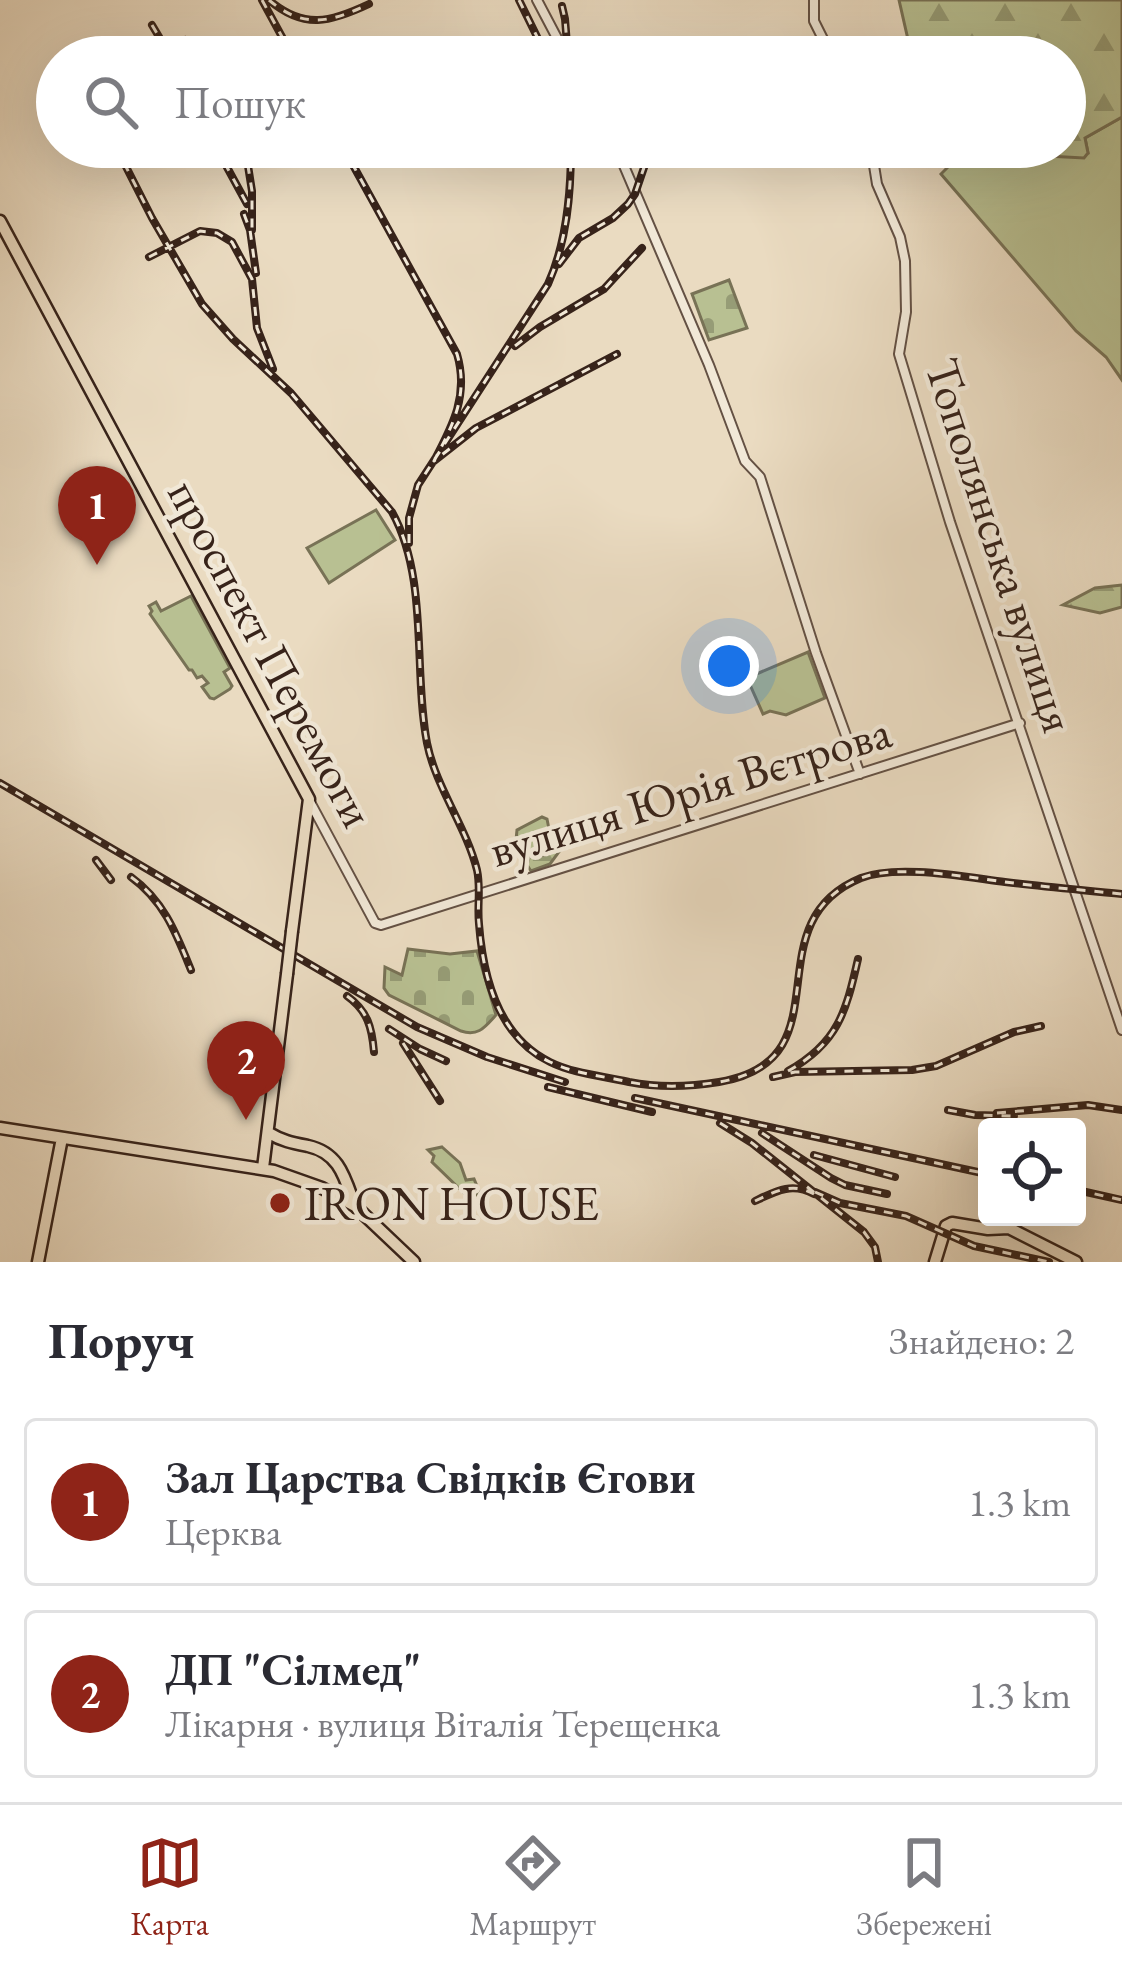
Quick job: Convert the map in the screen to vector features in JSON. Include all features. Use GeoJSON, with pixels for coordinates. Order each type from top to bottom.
{"type":"FeatureCollection","features":[{"type":"Feature","properties":{"kind":"main road","name":"проспект Перемоги"},"geometry":{"type":"LineString","coordinates":[[0,221],[309,799]]}},
{"type":"Feature","properties":{"kind":"main road"},"geometry":{"type":"LineString","coordinates":[[263,1168],[309,799]]}},
{"type":"Feature","properties":{"kind":"main road"},"geometry":{"type":"LineString","coordinates":[[0,1129],[263,1168],[322,1188],[356,1206],[414,1262]]}},
{"type":"Feature","properties":{"kind":"main road"},"geometry":{"type":"LineString","coordinates":[[269,1133],[328,1153],[337,1161],[356,1206]]}},
{"type":"Feature","properties":{"kind":"main road"},"geometry":{"type":"LineString","coordinates":[[39,1260],[62,1138]]}},
{"type":"Feature","properties":{"kind":"main road"},"geometry":{"type":"LineString","coordinates":[[935,1262],[947,1224],[1009,1228],[1076,1262]]}},
{"type":"Feature","properties":{"kind":"street"},"geometry":{"type":"LineString","coordinates":[[537,0],[556,36]]}},
{"type":"Feature","properties":{"kind":"street"},"geometry":{"type":"LineString","coordinates":[[814,0],[814,21],[822,36]]}},
{"type":"Feature","properties":{"kind":"street"},"geometry":{"type":"LineString","coordinates":[[625,168],[746,461],[760,477],[860,774]]}},
{"type":"Feature","properties":{"kind":"street","name":"Тополянська вулиця"},"geometry":{"type":"LineString","coordinates":[[874,168],[905,260],[906,312],[899,354],[950,522],[1122,1030]]}},
{"type":"Feature","properties":{"kind":"street","name":"вулиця Юрія Вєтрова"},"geometry":{"type":"LineString","coordinates":[[381,925],[1020,723]]}},
{"type":"Feature","properties":{"kind":"street","name":"проспект Перемоги"},"geometry":{"type":"LineString","coordinates":[[309,799],[375,923],[381,925]]}},
{"type":"Feature","properties":{"kind":"street"},"geometry":{"type":"LineString","coordinates":[[305,842],[316,830],[330,836]]}},
{"type":"Feature","properties":{"kind":"green space"},"geometry":{"type":"Polygon","coordinates":[[[899,0],[1122,0],[1122,117],[1086,137],[1086,36],[907,36],[899,0]]]}},
{"type":"Feature","properties":{"kind":"green space"},"geometry":{"type":"Polygon","coordinates":[[[1122,117],[1122,380],[941,174],[947,168],[1086,168],[1086,137],[1122,117]]]}},
{"type":"Feature","properties":{"kind":"green space"},"geometry":{"type":"Polygon","coordinates":[[[729,280],[747,328],[709,340],[692,294],[729,280]]]}},
{"type":"Feature","properties":{"kind":"green space"},"geometry":{"type":"Polygon","coordinates":[[[376,510],[395,540],[329,583],[307,548],[376,510]]]}},
{"type":"Feature","properties":{"kind":"green space"},"geometry":{"type":"Polygon","coordinates":[[[1122,585],[1122,607],[1100,613],[1063,605],[1095,588],[1122,585]]]}},
{"type":"Feature","properties":{"kind":"green space"},"geometry":{"type":"Polygon","coordinates":[[[191,596],[230,668],[224,672],[232,686],[214,699],[202,687],[208,683],[189,670],[150,614],[149,606],[156,602],[161,611],[191,596]]]}},
{"type":"Feature","properties":{"kind":"green space"},"geometry":{"type":"Polygon","coordinates":[[[808,652],[825,698],[786,715],[763,714],[747,678],[808,652]]]}},
{"type":"Feature","properties":{"kind":"green space"},"geometry":{"type":"Polygon","coordinates":[[[547,819],[550,834],[540,856],[555,847],[561,849],[550,864],[531,871],[527,865],[530,855],[516,840],[517,830],[547,819]]]}},
{"type":"Feature","properties":{"kind":"green space"},"geometry":{"type":"Polygon","coordinates":[[[408,949],[450,954],[477,951],[496,1015],[481,1030],[467,1033],[389,995],[384,988],[385,967],[402,975],[408,949]]]}},
{"type":"Feature","properties":{"kind":"green space"},"geometry":{"type":"Polygon","coordinates":[[[442,1147],[460,1163],[466,1180],[474,1179],[476,1195],[467,1196],[432,1162],[434,1156],[428,1150],[442,1147]]]}},
{"type":"Feature","properties":{"kind":"railway"},"geometry":{"type":"LineString","coordinates":[[262,0],[282,36]]}},
{"type":"Feature","properties":{"kind":"railway"},"geometry":{"type":"LineString","coordinates":[[269,0],[294,16],[318,20],[369,4]]}},
{"type":"Feature","properties":{"kind":"railway"},"geometry":{"type":"LineString","coordinates":[[519,0],[537,36]]}},
{"type":"Feature","properties":{"kind":"railway"},"geometry":{"type":"LineString","coordinates":[[562,6],[566,36]]}},
{"type":"Feature","properties":{"kind":"railway"},"geometry":{"type":"LineString","coordinates":[[152,25],[159,36]]}},
{"type":"Feature","properties":{"kind":"railway"},"geometry":{"type":"LineString","coordinates":[[127,168],[202,304],[291,393],[392,512],[404,538],[416,595],[427,743],[477,870],[481,944],[496,1004],[532,1051],[569,1069],[652,1085],[719,1082],[758,1069],[781,1047],[792,1020],[810,926],[828,899],[876,874],[932,873],[1122,894]]}},
{"type":"Feature","properties":{"kind":"railway"},"geometry":{"type":"LineString","coordinates":[[227,168],[247,204]]}},
{"type":"Feature","properties":{"kind":"railway"},"geometry":{"type":"LineString","coordinates":[[248,168],[252,230]]}},
{"type":"Feature","properties":{"kind":"railway"},"geometry":{"type":"LineString","coordinates":[[355,168],[457,354],[460,396],[434,461],[476,428],[617,354]]}},
{"type":"Feature","properties":{"kind":"railway"},"geometry":{"type":"LineString","coordinates":[[409,543],[409,518],[418,485],[548,284],[567,217],[570,168]]}},
{"type":"Feature","properties":{"kind":"railway"},"geometry":{"type":"LineString","coordinates":[[559,264],[579,238],[628,204],[644,168]]}},
{"type":"Feature","properties":{"kind":"railway"},"geometry":{"type":"LineString","coordinates":[[244,214],[256,273]]}},
{"type":"Feature","properties":{"kind":"railway"},"geometry":{"type":"LineString","coordinates":[[149,257],[200,231],[217,233],[232,242],[252,279],[257,328],[273,369]]}},
{"type":"Feature","properties":{"kind":"railway"},"geometry":{"type":"LineString","coordinates":[[515,346],[604,289],[642,248]]}},
{"type":"Feature","properties":{"kind":"railway"},"geometry":{"type":"LineString","coordinates":[[0,783],[417,1027],[487,1057],[565,1082]]}},
{"type":"Feature","properties":{"kind":"railway"},"geometry":{"type":"LineString","coordinates":[[96,860],[111,880]]}},
{"type":"Feature","properties":{"kind":"railway"},"geometry":{"type":"LineString","coordinates":[[131,877],[161,907],[191,970]]}},
{"type":"Feature","properties":{"kind":"railway"},"geometry":{"type":"LineString","coordinates":[[788,1071],[829,1037],[849,995],[858,959]]}},
{"type":"Feature","properties":{"kind":"railway"},"geometry":{"type":"LineString","coordinates":[[347,996],[368,1021],[374,1052]]}},
{"type":"Feature","properties":{"kind":"railway"},"geometry":{"type":"LineString","coordinates":[[773,1077],[936,1066],[1014,1032],[1041,1026]]}},
{"type":"Feature","properties":{"kind":"railway"},"geometry":{"type":"LineString","coordinates":[[389,1029],[446,1061]]}},
{"type":"Feature","properties":{"kind":"railway"},"geometry":{"type":"LineString","coordinates":[[403,1043],[440,1101]]}},
{"type":"Feature","properties":{"kind":"railway"},"geometry":{"type":"LineString","coordinates":[[548,1087],[652,1112]]}},
{"type":"Feature","properties":{"kind":"railway"},"geometry":{"type":"LineString","coordinates":[[635,1098],[978,1172]]}},
{"type":"Feature","properties":{"kind":"railway"},"geometry":{"type":"LineString","coordinates":[[997,1113],[1088,1105],[1122,1110]]}},
{"type":"Feature","properties":{"kind":"railway"},"geometry":{"type":"LineString","coordinates":[[948,1110],[1014,1116]]}},
{"type":"Feature","properties":{"kind":"railway"},"geometry":{"type":"LineString","coordinates":[[720,1123],[864,1232],[875,1247],[878,1262]]}},
{"type":"Feature","properties":{"kind":"railway"},"geometry":{"type":"LineString","coordinates":[[762,1133],[845,1185],[887,1194]]}},
{"type":"Feature","properties":{"kind":"railway"},"geometry":{"type":"LineString","coordinates":[[814,1155],[895,1177]]}},
{"type":"Feature","properties":{"kind":"railway"},"geometry":{"type":"LineString","coordinates":[[755,1201],[791,1188],[814,1194]]}},
{"type":"Feature","properties":{"kind":"railway"},"geometry":{"type":"LineString","coordinates":[[815,1192],[840,1203],[906,1216],[974,1246],[1049,1262]]}},
{"type":"Feature","properties":{"kind":"railway"},"geometry":{"type":"LineString","coordinates":[[1086,1192],[1122,1200]]}},
{"type":"Feature","properties":{"kind":"place","name":"Зал Царства Свідків Єгови"},"geometry":{"type":"Point","coordinates":[97,565]}},
{"type":"Feature","properties":{"kind":"place","name":"ДП \"Сілмед\""},"geometry":{"type":"Point","coordinates":[246,1120]}},
{"type":"Feature","properties":{"kind":"place","name":"IRON HOUSE"},"geometry":{"type":"Point","coordinates":[280,1203]}}]}
